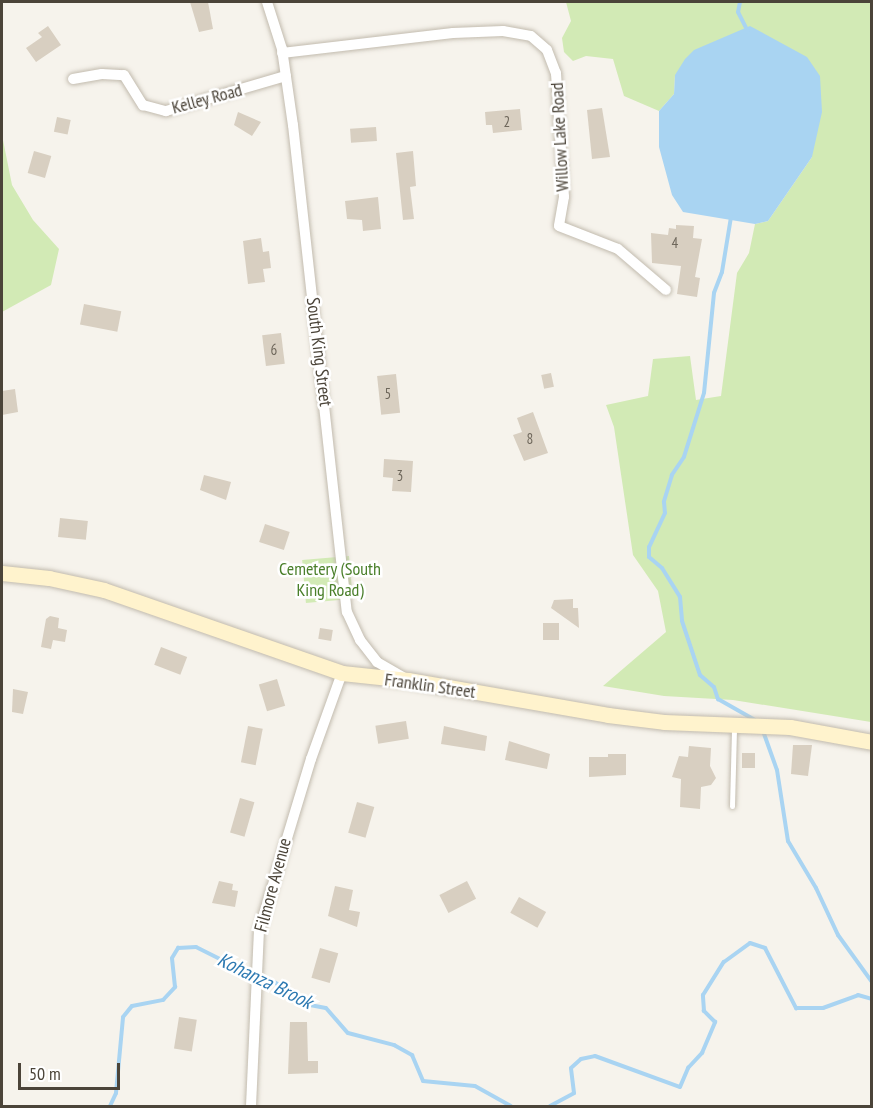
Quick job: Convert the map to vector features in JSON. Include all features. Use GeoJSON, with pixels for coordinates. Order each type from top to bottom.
{"type":"FeatureCollection","features":[{"type":"Feature","properties":{"kind":"main road","name":"Franklin Street"},"geometry":{"type":"LineString","coordinates":[[2,573],[49,578],[104,590],[342,673],[408,680],[608,715],[790,727],[872,742]]}},
{"type":"Feature","properties":{"kind":"street","name":"South King Street"},"geometry":{"type":"LineString","coordinates":[[267,2],[282,53],[286,76],[331,441],[347,612],[360,640],[377,662],[408,680]]}},
{"type":"Feature","properties":{"kind":"street","name":"Willow Lake Road"},"geometry":{"type":"LineString","coordinates":[[282,53],[453,33],[503,31],[531,36],[547,50],[556,73],[564,197],[559,226],[618,249],[666,290]]}},
{"type":"Feature","properties":{"kind":"street","name":"Kelley Road"},"geometry":{"type":"LineString","coordinates":[[73,79],[102,74],[124,75],[143,105],[166,111],[286,76]]}},
{"type":"Feature","properties":{"kind":"street","name":"Filmore Avenue"},"geometry":{"type":"LineString","coordinates":[[251,1107],[256,966],[266,901],[342,673]]}},
{"type":"Feature","properties":{"kind":"lane"},"geometry":{"type":"LineString","coordinates":[[732,806],[734,725]]}},
{"type":"Feature","properties":{"kind":"green space"},"geometry":{"type":"Polygon","coordinates":[[[566,2],[871,2],[871,722],[733,700],[664,696],[603,686],[666,632],[658,591],[633,555],[614,427],[606,405],[648,396],[653,359],[690,356],[696,400],[721,396],[737,273],[749,253],[755,224],[768,221],[812,157],[675,75],[674,94],[659,111],[624,96],[613,59],[586,56],[573,61],[564,52],[562,38],[571,21],[566,2]]]}},
{"type":"Feature","properties":{"kind":"green space"},"geometry":{"type":"Polygon","coordinates":[[[2,135],[12,185],[33,220],[59,249],[51,285],[2,312],[2,135]]]}},
{"type":"Feature","properties":{"kind":"green space","name":"Cemetery (South King Road)"},"geometry":{"type":"Polygon","coordinates":[[[349,556],[353,599],[306,603],[302,560],[349,556]]]}},
{"type":"Feature","properties":{"kind":"water"},"geometry":{"type":"Polygon","coordinates":[[[750,26],[807,57],[820,76],[822,112],[812,157],[768,221],[755,224],[683,212],[672,195],[659,147],[659,111],[674,94],[675,75],[685,59],[694,50],[750,26]]]}},
{"type":"Feature","properties":{"kind":"building"},"geometry":{"type":"Polygon","coordinates":[[[190,2],[208,2],[213,29],[199,32],[190,2]]]}},
{"type":"Feature","properties":{"kind":"building"},"geometry":{"type":"Polygon","coordinates":[[[48,26],[61,45],[36,62],[26,48],[42,37],[38,33],[48,26]]]}},
{"type":"Feature","properties":{"kind":"building"},"geometry":{"type":"Polygon","coordinates":[[[602,108],[610,157],[592,159],[587,110],[602,108]]]}},
{"type":"Feature","properties":{"kind":"building"},"geometry":{"type":"Polygon","coordinates":[[[520,109],[522,130],[493,133],[492,125],[486,125],[485,112],[520,109]]]}},
{"type":"Feature","properties":{"kind":"building"},"geometry":{"type":"Polygon","coordinates":[[[238,112],[261,122],[252,136],[234,125],[238,112]]]}},
{"type":"Feature","properties":{"kind":"building"},"geometry":{"type":"Polygon","coordinates":[[[57,117],[71,120],[68,135],[54,132],[57,117]]]}},
{"type":"Feature","properties":{"kind":"building"},"geometry":{"type":"Polygon","coordinates":[[[376,127],[377,141],[351,143],[350,129],[376,127]]]}},
{"type":"Feature","properties":{"kind":"building"},"geometry":{"type":"Polygon","coordinates":[[[34,151],[51,156],[45,178],[28,173],[34,151]]]}},
{"type":"Feature","properties":{"kind":"building"},"geometry":{"type":"Polygon","coordinates":[[[413,151],[416,186],[410,187],[414,219],[403,220],[396,153],[413,151]]]}},
{"type":"Feature","properties":{"kind":"building"},"geometry":{"type":"Polygon","coordinates":[[[378,197],[381,229],[363,231],[362,220],[347,219],[345,201],[378,197]]]}},
{"type":"Feature","properties":{"kind":"building"},"geometry":{"type":"Polygon","coordinates":[[[676,225],[694,226],[693,238],[702,239],[695,277],[700,278],[697,297],[677,294],[681,266],[652,263],[651,233],[668,235],[669,228],[676,229],[676,225]]]}},
{"type":"Feature","properties":{"kind":"building"},"geometry":{"type":"Polygon","coordinates":[[[261,238],[263,252],[269,251],[271,268],[263,269],[265,282],[248,284],[243,241],[261,238]]]}},
{"type":"Feature","properties":{"kind":"building"},"geometry":{"type":"Polygon","coordinates":[[[84,304],[121,311],[117,332],[80,325],[84,304]]]}},
{"type":"Feature","properties":{"kind":"building"},"geometry":{"type":"Polygon","coordinates":[[[281,333],[285,364],[266,366],[262,335],[281,333]]]}},
{"type":"Feature","properties":{"kind":"building"},"geometry":{"type":"Polygon","coordinates":[[[551,373],[554,387],[544,389],[541,375],[551,373]]]}},
{"type":"Feature","properties":{"kind":"building"},"geometry":{"type":"Polygon","coordinates":[[[396,374],[400,413],[381,415],[377,376],[396,374]]]}},
{"type":"Feature","properties":{"kind":"building"},"geometry":{"type":"Polygon","coordinates":[[[15,389],[18,412],[2,415],[2,391],[15,389]]]}},
{"type":"Feature","properties":{"kind":"building"},"geometry":{"type":"Polygon","coordinates":[[[533,412],[548,453],[524,461],[513,435],[522,432],[517,418],[533,412]]]}},
{"type":"Feature","properties":{"kind":"building"},"geometry":{"type":"Polygon","coordinates":[[[384,459],[413,461],[411,492],[392,491],[393,478],[383,477],[384,459]]]}},
{"type":"Feature","properties":{"kind":"building"},"geometry":{"type":"Polygon","coordinates":[[[204,475],[231,482],[226,500],[200,490],[204,475]]]}},
{"type":"Feature","properties":{"kind":"building"},"geometry":{"type":"Polygon","coordinates":[[[60,518],[88,521],[86,540],[58,537],[60,518]]]}},
{"type":"Feature","properties":{"kind":"building"},"geometry":{"type":"Polygon","coordinates":[[[265,524],[290,532],[284,550],[259,542],[265,524]]]}},
{"type":"Feature","properties":{"kind":"building"},"geometry":{"type":"Polygon","coordinates":[[[573,599],[573,608],[578,608],[579,628],[551,608],[554,600],[573,599]]]}},
{"type":"Feature","properties":{"kind":"building"},"geometry":{"type":"Polygon","coordinates":[[[50,616],[59,618],[58,628],[67,630],[65,642],[53,640],[51,649],[41,647],[46,619],[50,616]]]}},
{"type":"Feature","properties":{"kind":"building"},"geometry":{"type":"Polygon","coordinates":[[[543,623],[559,623],[559,640],[543,640],[543,623]]]}},
{"type":"Feature","properties":{"kind":"building"},"geometry":{"type":"Polygon","coordinates":[[[320,628],[333,630],[331,641],[318,639],[320,628]]]}},
{"type":"Feature","properties":{"kind":"building"},"geometry":{"type":"Polygon","coordinates":[[[161,647],[187,657],[180,675],[154,665],[161,647]]]}},
{"type":"Feature","properties":{"kind":"building"},"geometry":{"type":"Polygon","coordinates":[[[277,679],[285,706],[267,711],[259,685],[277,679]]]}},
{"type":"Feature","properties":{"kind":"building"},"geometry":{"type":"Polygon","coordinates":[[[13,689],[28,692],[23,714],[12,712],[13,689]]]}},
{"type":"Feature","properties":{"kind":"building"},"geometry":{"type":"Polygon","coordinates":[[[406,721],[409,739],[378,744],[375,726],[406,721]]]}},
{"type":"Feature","properties":{"kind":"building"},"geometry":{"type":"Polygon","coordinates":[[[248,726],[263,729],[256,765],[241,762],[248,726]]]}},
{"type":"Feature","properties":{"kind":"building"},"geometry":{"type":"Polygon","coordinates":[[[444,726],[487,736],[485,751],[441,744],[444,726]]]}},
{"type":"Feature","properties":{"kind":"building"},"geometry":{"type":"Polygon","coordinates":[[[509,741],[550,754],[547,769],[505,760],[509,741]]]}},
{"type":"Feature","properties":{"kind":"building"},"geometry":{"type":"Polygon","coordinates":[[[793,745],[812,745],[808,776],[791,774],[793,745]]]}},
{"type":"Feature","properties":{"kind":"building"},"geometry":{"type":"Polygon","coordinates":[[[689,746],[711,748],[710,766],[716,778],[711,785],[701,787],[700,809],[680,807],[681,779],[672,777],[679,756],[688,757],[689,746]]]}},
{"type":"Feature","properties":{"kind":"building"},"geometry":{"type":"Polygon","coordinates":[[[742,753],[755,753],[755,768],[742,768],[742,753]]]}},
{"type":"Feature","properties":{"kind":"building"},"geometry":{"type":"Polygon","coordinates":[[[608,754],[626,754],[626,775],[589,777],[589,757],[608,757],[608,754]]]}},
{"type":"Feature","properties":{"kind":"building"},"geometry":{"type":"Polygon","coordinates":[[[240,798],[254,802],[244,837],[230,833],[240,798]]]}},
{"type":"Feature","properties":{"kind":"building"},"geometry":{"type":"Polygon","coordinates":[[[357,802],[374,807],[365,838],[348,833],[357,802]]]}},
{"type":"Feature","properties":{"kind":"building"},"geometry":{"type":"Polygon","coordinates":[[[219,881],[233,884],[232,890],[238,891],[235,907],[212,903],[219,881]]]}},
{"type":"Feature","properties":{"kind":"building"},"geometry":{"type":"Polygon","coordinates":[[[467,881],[476,899],[448,913],[439,895],[467,881]]]}},
{"type":"Feature","properties":{"kind":"building"},"geometry":{"type":"Polygon","coordinates":[[[335,886],[353,890],[349,910],[360,912],[357,927],[328,916],[335,886]]]}},
{"type":"Feature","properties":{"kind":"building"},"geometry":{"type":"Polygon","coordinates":[[[519,897],[546,912],[537,928],[510,913],[519,897]]]}},
{"type":"Feature","properties":{"kind":"building"},"geometry":{"type":"Polygon","coordinates":[[[320,948],[338,953],[330,983],[311,978],[320,948]]]}},
{"type":"Feature","properties":{"kind":"building"},"geometry":{"type":"Polygon","coordinates":[[[179,1017],[197,1020],[192,1051],[174,1049],[179,1017]]]}},
{"type":"Feature","properties":{"kind":"building"},"geometry":{"type":"Polygon","coordinates":[[[290,1022],[307,1022],[308,1061],[318,1061],[318,1073],[288,1074],[290,1022]]]}},
{"type":"Feature","properties":{"kind":"waterway"},"geometry":{"type":"LineString","coordinates":[[740,2],[738,12],[748,32]]}},
{"type":"Feature","properties":{"kind":"waterway"},"geometry":{"type":"LineString","coordinates":[[731,217],[722,272],[714,293],[704,393],[684,457],[672,475],[664,502],[665,513],[649,547],[649,557],[662,568],[680,597],[682,621],[700,675],[714,687],[718,699],[755,720]]}},
{"type":"Feature","properties":{"kind":"waterway"},"geometry":{"type":"LineString","coordinates":[[763,731],[777,770],[788,841],[816,888],[838,935],[872,982]]}},
{"type":"Feature","properties":{"kind":"waterway","name":"Kohanza Brook"},"geometry":{"type":"LineString","coordinates":[[550,1106],[574,1093],[571,1068],[581,1059],[595,1056],[680,1087],[688,1068],[702,1053],[715,1022],[704,1011],[703,995],[724,962],[750,943],[765,948],[796,1008],[823,1008],[858,995],[872,999]]}},
{"type":"Feature","properties":{"kind":"waterway","name":"Kohanza Brook"},"geometry":{"type":"LineString","coordinates":[[110,1106],[116,1093],[123,1017],[132,1006],[163,1000],[175,987],[172,958],[178,948],[196,947],[240,969],[268,978],[310,1005],[326,1008],[348,1033],[394,1045],[412,1055],[423,1081],[475,1086],[511,1106]]}}]}
